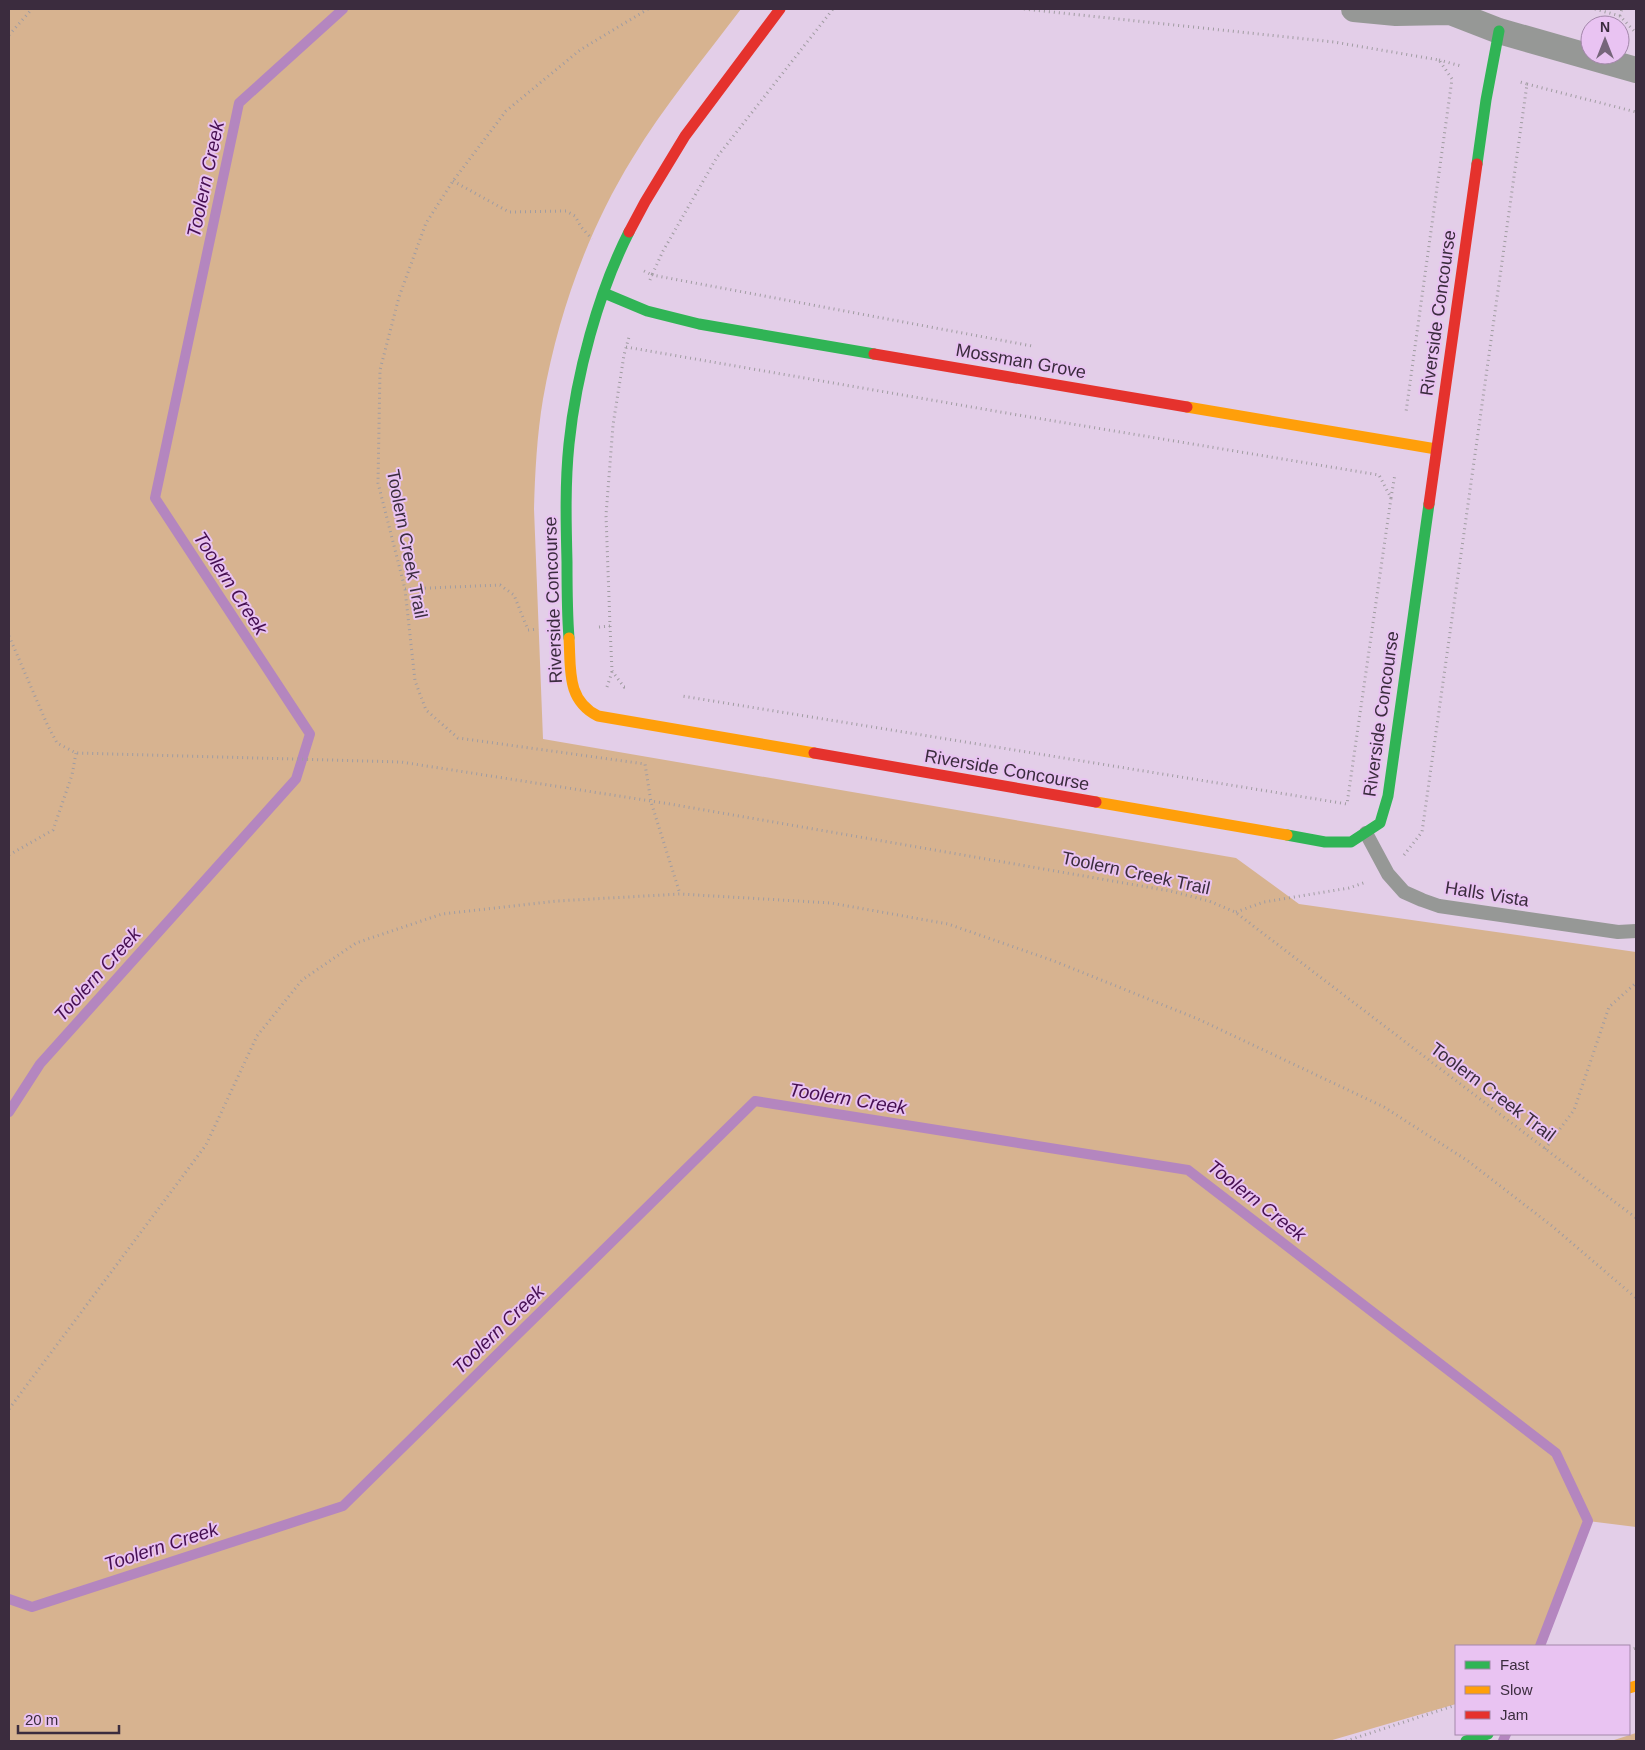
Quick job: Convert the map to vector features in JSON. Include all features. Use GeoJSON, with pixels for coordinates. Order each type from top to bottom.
{"type":"FeatureCollection","features":[{"type":"Feature","properties":{"kind":"street","name":"Riverside Concourse"},"geometry":{"type":"LineString","coordinates":[[780,9],[685,136],[645,202],[617,256],[590,335],[577,389],[569,444],[566,516],[568,628],[573,690],[584,707],[598,716],[1325,842],[1350,842],[1366,834],[1380,823],[1388,796],[1486,100],[1499,31]]}},
{"type":"Feature","properties":{"kind":"street"},"geometry":{"type":"LineString","coordinates":[[1354,9],[1396,13],[1448,10],[1499,31],[1636,70]]}},
{"type":"Feature","properties":{"kind":"street","name":"Mossman Grove"},"geometry":{"type":"LineString","coordinates":[[604,293],[638,307],[700,324],[1436,449]]}},
{"type":"Feature","properties":{"kind":"street"},"geometry":{"type":"LineString","coordinates":[[1466,1741],[1485,1735]]}},
{"type":"Feature","properties":{"kind":"lane","name":"Halls Vista"},"geometry":{"type":"LineString","coordinates":[[1366,834],[1388,874],[1404,892],[1439,906],[1618,932],[1636,931]]}},
{"type":"Feature","properties":{"kind":"path"},"geometry":{"type":"LineString","coordinates":[[9,35],[32,9]]}},
{"type":"Feature","properties":{"kind":"path","name":"Toolern Creek Trail"},"geometry":{"type":"LineString","coordinates":[[648,9],[580,50],[506,111],[453,181],[426,223],[399,297],[380,370],[378,483],[405,589],[415,681],[426,710],[458,738],[645,764],[651,802],[680,894]]}},
{"type":"Feature","properties":{"kind":"path"},"geometry":{"type":"LineString","coordinates":[[634,688],[624,687],[612,671],[606,515],[613,424],[626,347],[638,307],[662,251],[717,157],[833,9]]}},
{"type":"Feature","properties":{"kind":"path"},"geometry":{"type":"LineString","coordinates":[[673,695],[1346,804],[1391,498],[1411,382],[1452,79],[1439,60],[1334,42],[1024,9]]}},
{"type":"Feature","properties":{"kind":"path"},"geometry":{"type":"LineString","coordinates":[[1595,9],[1616,15]]}},
{"type":"Feature","properties":{"kind":"path"},"geometry":{"type":"LineString","coordinates":[[1527,84],[1636,112]]}},
{"type":"Feature","properties":{"kind":"path"},"geometry":{"type":"LineString","coordinates":[[453,181],[509,212],[566,211],[575,216],[581,227],[598,246],[652,276]]}},
{"type":"Feature","properties":{"kind":"path"},"geometry":{"type":"LineString","coordinates":[[626,347],[1003,413],[1379,475],[1391,498]]}},
{"type":"Feature","properties":{"kind":"path"},"geometry":{"type":"LineString","coordinates":[[405,589],[500,585],[514,595],[528,630],[610,626]]}},
{"type":"Feature","properties":{"kind":"path"},"geometry":{"type":"LineString","coordinates":[[9,636],[57,743],[76,753],[72,775],[53,830],[9,855]]}},
{"type":"Feature","properties":{"kind":"path","name":"Toolern Creek Trail"},"geometry":{"type":"LineString","coordinates":[[76,753],[401,762],[651,802],[1170,891],[1209,901],[1235,912],[1636,1218]]}},
{"type":"Feature","properties":{"kind":"path"},"geometry":{"type":"LineString","coordinates":[[1235,912],[1264,902],[1349,888],[1388,874]]}},
{"type":"Feature","properties":{"kind":"path"},"geometry":{"type":"LineString","coordinates":[[9,1409],[206,1146],[257,1036],[302,980],[356,943],[442,914],[557,901],[680,894],[831,903],[948,924],[1054,961],[1198,1019],[1384,1107],[1468,1161],[1552,1226],[1636,1298]]}},
{"type":"Feature","properties":{"kind":"path"},"geometry":{"type":"LineString","coordinates":[[1545,1149],[1574,1110],[1609,1006],[1636,983]]}},
{"type":"Feature","properties":{"kind":"path"},"geometry":{"type":"LineString","coordinates":[[1346,1741],[1455,1705]]}},
{"type":"Feature","properties":{"kind":"shaded area"},"geometry":{"type":"Polygon","coordinates":[[[10,9],[741,9],[657,120],[616,187],[601,215],[576,275],[557,336],[543,399],[534,495],[543,739],[1236,858],[1299,904],[1636,952],[1636,1527],[1588,1521],[1541,1645],[1455,1645],[1455,1704],[1329,1741],[9,1741],[10,9]]]}},
{"type":"Feature","properties":{"kind":"shaded area"},"geometry":{"type":"Polygon","coordinates":[[[1636,1733],[1636,1741],[1611,1741],[1630,1735],[1636,1733]]]}},
{"type":"Feature","properties":{"kind":"waterway","name":"Toolern Creek"},"geometry":{"type":"LineString","coordinates":[[9,1112],[40,1064],[296,779],[310,734],[155,498],[239,103],[343,9]]}},
{"type":"Feature","properties":{"kind":"waterway","name":"Toolern Creek"},"geometry":{"type":"LineString","coordinates":[[9,1599],[32,1607],[343,1506],[755,1101],[1188,1170],[1556,1453],[1588,1521],[1540,1645]]}},
{"type":"Feature","properties":{"kind":"waterway","name":"Toolern Creek"},"geometry":{"type":"LineString","coordinates":[[1503,1741],[1506,1735]]}},
{"type":"Feature","properties":{"kind":"traffic: fast"},"geometry":{"type":"LineString","coordinates":[[1477,164],[1486,100],[1499,31]]}},
{"type":"Feature","properties":{"kind":"traffic: fast"},"geometry":{"type":"LineString","coordinates":[[569,638],[566,488],[572,418],[583,363],[598,308],[629,232]]}},
{"type":"Feature","properties":{"kind":"traffic: fast"},"geometry":{"type":"LineString","coordinates":[[604,293],[647,311],[699,324],[874,354]]}},
{"type":"Feature","properties":{"kind":"traffic: fast"},"geometry":{"type":"LineString","coordinates":[[1287,835],[1325,842],[1351,842],[1380,823],[1388,796],[1429,504]]}},
{"type":"Feature","properties":{"kind":"traffic: fast"},"geometry":{"type":"LineString","coordinates":[[1466,1741],[1485,1735]]}},
{"type":"Feature","properties":{"kind":"traffic: slow"},"geometry":{"type":"LineString","coordinates":[[1187,407],[1436,449]]}},
{"type":"Feature","properties":{"kind":"traffic: slow"},"geometry":{"type":"LineString","coordinates":[[569,638],[572,683],[575,692],[580,701],[598,716],[814,753]]}},
{"type":"Feature","properties":{"kind":"traffic: slow"},"geometry":{"type":"LineString","coordinates":[[1096,802],[1287,835]]}},
{"type":"Feature","properties":{"kind":"traffic: slow"},"geometry":{"type":"LineString","coordinates":[[1630,1688],[1636,1686]]}},
{"type":"Feature","properties":{"kind":"traffic: jam"},"geometry":{"type":"LineString","coordinates":[[629,232],[685,136],[780,9]]}},
{"type":"Feature","properties":{"kind":"traffic: jam"},"geometry":{"type":"LineString","coordinates":[[1429,504],[1477,164]]}},
{"type":"Feature","properties":{"kind":"traffic: jam"},"geometry":{"type":"LineString","coordinates":[[874,354],[1187,407]]}},
{"type":"Feature","properties":{"kind":"traffic: jam"},"geometry":{"type":"LineString","coordinates":[[814,753],[1096,802]]}}]}
